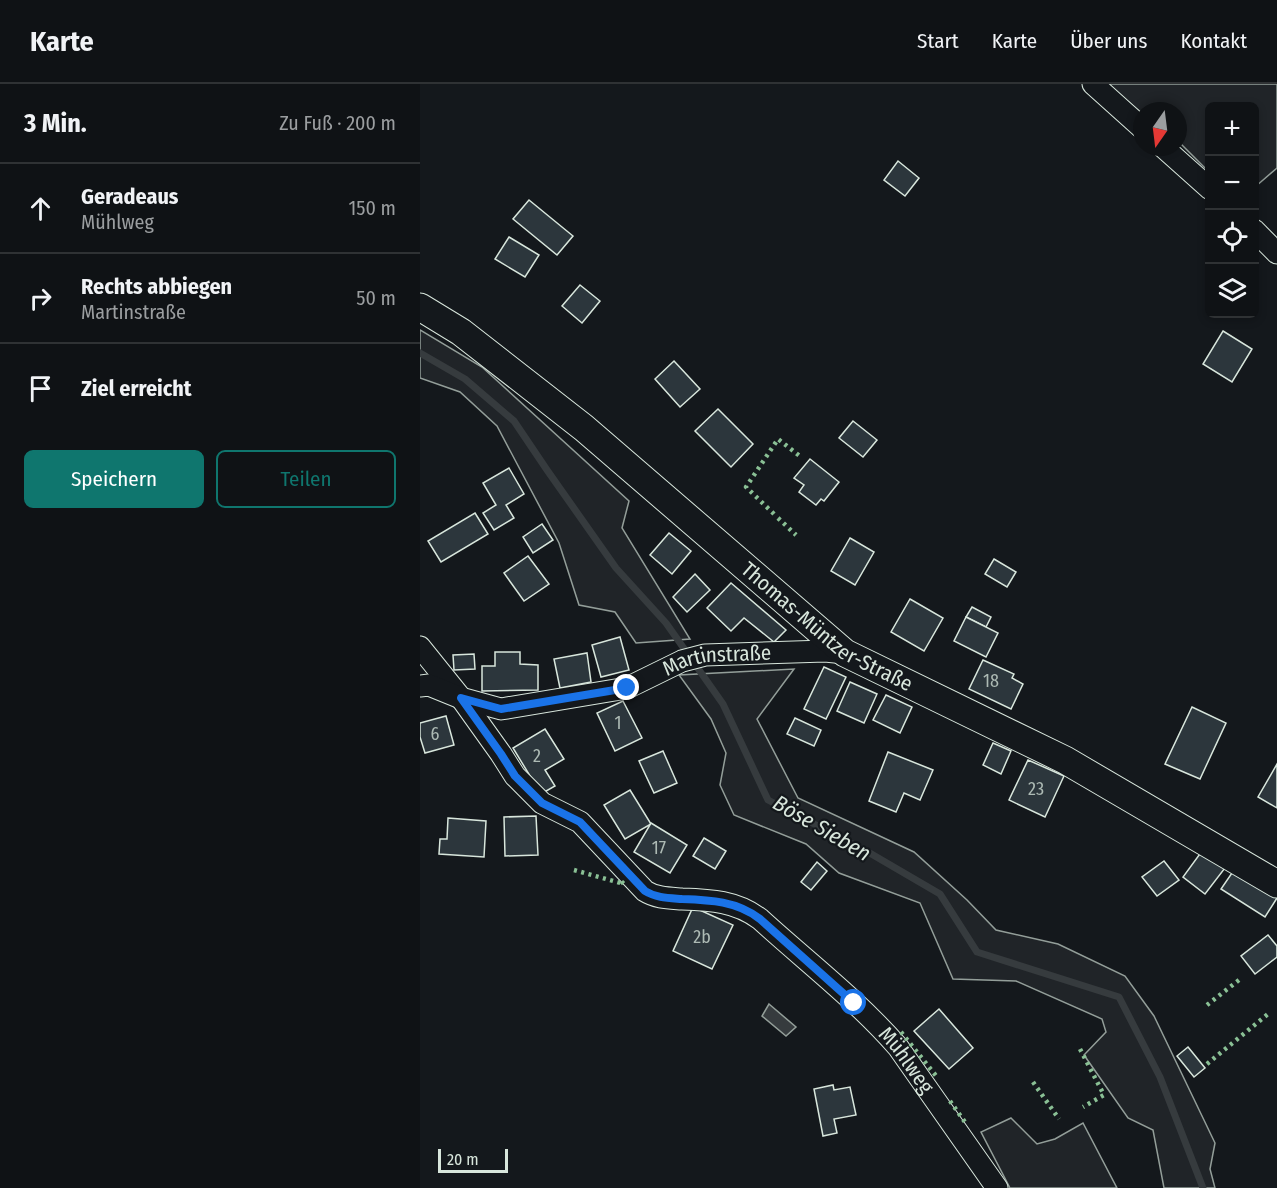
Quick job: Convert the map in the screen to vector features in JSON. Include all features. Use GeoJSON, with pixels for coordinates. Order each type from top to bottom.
{"type":"FeatureCollection","features":[{"type":"Feature","properties":{"kind":"street"},"geometry":{"type":"LineString","coordinates":[[1094,84],[1133,120]]}},
{"type":"Feature","properties":{"kind":"street"},"geometry":{"type":"LineString","coordinates":[[1173,156],[1205,185]]}},
{"type":"Feature","properties":{"kind":"street"},"geometry":{"type":"LineString","coordinates":[[1259,235],[1277,253]]}},
{"type":"Feature","properties":{"kind":"street","name":"Thomas-Müntzer-Straße"},"geometry":{"type":"LineString","coordinates":[[420,307],[461,332],[584,428],[845,654],[1065,760],[1277,884]]}},
{"type":"Feature","properties":{"kind":"street","name":"Mühlweg"},"geometry":{"type":"LineString","coordinates":[[420,647],[461,698],[515,776],[542,803],[580,822],[645,891],[658,897],[723,902],[748,911],[849,998],[898,1047],[997,1188]]}},
{"type":"Feature","properties":{"kind":"street","name":"Martinstraße"},"geometry":{"type":"LineString","coordinates":[[420,686],[429,685],[461,698],[501,709],[627,688],[682,661],[705,655],[825,651],[845,654]]}},
{"type":"Feature","properties":{"kind":"shaded area"},"geometry":{"type":"Polygon","coordinates":[[[1106,84],[1277,84],[1277,168],[1259,184],[1259,102],[1205,102],[1205,168],[1187,150],[1187,102],[1133,102],[1133,106],[1106,84]]]}},
{"type":"Feature","properties":{"kind":"shaded area"},"geometry":{"type":"Polygon","coordinates":[[[420,330],[482,367],[629,501],[622,528],[690,639],[636,643],[615,612],[579,605],[559,543],[497,426],[460,392],[420,378],[420,330]]]}},
{"type":"Feature","properties":{"kind":"shaded area"},"geometry":{"type":"Polygon","coordinates":[[[794,669],[757,719],[798,798],[914,852],[996,930],[1058,944],[1125,976],[1154,1016],[1215,1143],[1210,1169],[1215,1188],[1164,1188],[1153,1130],[1128,1118],[1084,1055],[1106,1032],[1102,1019],[1016,981],[953,979],[920,903],[839,873],[806,844],[734,815],[720,785],[726,753],[711,719],[679,675],[794,669]]]}},
{"type":"Feature","properties":{"kind":"shaded area"},"geometry":{"type":"Polygon","coordinates":[[[769,1004],[796,1027],[786,1036],[762,1016],[769,1004]]]}},
{"type":"Feature","properties":{"kind":"shaded area"},"geometry":{"type":"Polygon","coordinates":[[[1011,1118],[1037,1144],[1055,1139],[1083,1123],[1117,1188],[1010,1188],[981,1132],[1011,1118]]]}},
{"type":"Feature","properties":{"kind":"building"},"geometry":{"type":"Polygon","coordinates":[[[898,161],[919,178],[905,196],[884,180],[898,161]]]}},
{"type":"Feature","properties":{"kind":"building"},"geometry":{"type":"Polygon","coordinates":[[[529,200],[573,236],[557,255],[513,219],[529,200]]]}},
{"type":"Feature","properties":{"kind":"building"},"geometry":{"type":"Polygon","coordinates":[[[509,237],[539,255],[525,277],[495,259],[509,237]]]}},
{"type":"Feature","properties":{"kind":"building"},"geometry":{"type":"Polygon","coordinates":[[[580,285],[600,301],[582,323],[562,306],[580,285]]]}},
{"type":"Feature","properties":{"kind":"building"},"geometry":{"type":"Polygon","coordinates":[[[1223,331],[1252,349],[1232,382],[1203,364],[1223,331]]]}},
{"type":"Feature","properties":{"kind":"building"},"geometry":{"type":"Polygon","coordinates":[[[674,361],[700,389],[680,407],[655,379],[674,361]]]}},
{"type":"Feature","properties":{"kind":"building"},"geometry":{"type":"Polygon","coordinates":[[[718,409],[753,444],[731,467],[695,431],[718,409]]]}},
{"type":"Feature","properties":{"kind":"building"},"geometry":{"type":"Polygon","coordinates":[[[853,421],[877,440],[863,457],[839,438],[853,421]]]}},
{"type":"Feature","properties":{"kind":"building"},"geometry":{"type":"Polygon","coordinates":[[[810,459],[839,482],[824,501],[821,499],[816,505],[799,492],[804,485],[794,478],[810,459]]]}},
{"type":"Feature","properties":{"kind":"building"},"geometry":{"type":"Polygon","coordinates":[[[509,468],[524,494],[506,505],[514,518],[494,530],[483,513],[496,505],[483,483],[509,468]]]}},
{"type":"Feature","properties":{"kind":"building"},"geometry":{"type":"Polygon","coordinates":[[[475,513],[488,534],[441,562],[428,541],[475,513]]]}},
{"type":"Feature","properties":{"kind":"building"},"geometry":{"type":"Polygon","coordinates":[[[542,524],[553,540],[533,553],[523,537],[542,524]]]}},
{"type":"Feature","properties":{"kind":"building"},"geometry":{"type":"Polygon","coordinates":[[[669,533],[691,551],[672,574],[650,555],[669,533]]]}},
{"type":"Feature","properties":{"kind":"building"},"geometry":{"type":"Polygon","coordinates":[[[850,538],[874,552],[855,585],[831,571],[850,538]]]}},
{"type":"Feature","properties":{"kind":"building"},"geometry":{"type":"Polygon","coordinates":[[[528,556],[549,584],[524,601],[504,573],[528,556]]]}},
{"type":"Feature","properties":{"kind":"building"},"geometry":{"type":"Polygon","coordinates":[[[994,559],[1016,572],[1007,587],[985,574],[994,559]]]}},
{"type":"Feature","properties":{"kind":"building"},"geometry":{"type":"Polygon","coordinates":[[[695,574],[710,590],[687,612],[673,597],[695,574]]]}},
{"type":"Feature","properties":{"kind":"building"},"geometry":{"type":"Polygon","coordinates":[[[731,583],[786,630],[774,642],[744,618],[731,631],[707,608],[731,583]]]}},
{"type":"Feature","properties":{"kind":"building"},"geometry":{"type":"Polygon","coordinates":[[[910,599],[943,618],[924,651],[891,632],[910,599]]]}},
{"type":"Feature","properties":{"kind":"building"},"geometry":{"type":"Polygon","coordinates":[[[972,607],[991,617],[986,627],[966,617],[972,607]]]}},
{"type":"Feature","properties":{"kind":"building"},"geometry":{"type":"Polygon","coordinates":[[[966,617],[998,633],[986,657],[954,641],[966,617]]]}},
{"type":"Feature","properties":{"kind":"building"},"geometry":{"type":"Polygon","coordinates":[[[620,637],[629,670],[601,677],[592,645],[620,637]]]}},
{"type":"Feature","properties":{"kind":"building"},"geometry":{"type":"Polygon","coordinates":[[[495,652],[520,652],[520,664],[538,665],[538,690],[482,691],[482,666],[495,666],[495,652]]]}},
{"type":"Feature","properties":{"kind":"building"},"geometry":{"type":"Polygon","coordinates":[[[587,653],[591,682],[560,688],[554,659],[587,653]]]}},
{"type":"Feature","properties":{"kind":"building"},"geometry":{"type":"Polygon","coordinates":[[[474,654],[475,669],[454,670],[453,655],[474,654]]]}},
{"type":"Feature","properties":{"kind":"building"},"geometry":{"type":"Polygon","coordinates":[[[983,660],[1014,674],[1012,678],[1023,684],[1011,709],[969,689],[983,660]]]}},
{"type":"Feature","properties":{"kind":"building"},"geometry":{"type":"Polygon","coordinates":[[[824,667],[846,677],[826,719],[804,709],[824,667]]]}},
{"type":"Feature","properties":{"kind":"building"},"geometry":{"type":"Polygon","coordinates":[[[850,682],[877,694],[864,723],[837,711],[850,682]]]}},
{"type":"Feature","properties":{"kind":"building"},"geometry":{"type":"Polygon","coordinates":[[[886,695],[912,707],[900,733],[873,720],[886,695]]]}},
{"type":"Feature","properties":{"kind":"building"},"geometry":{"type":"Polygon","coordinates":[[[623,701],[642,738],[615,751],[597,713],[623,701]]]}},
{"type":"Feature","properties":{"kind":"building"},"geometry":{"type":"Polygon","coordinates":[[[1192,707],[1226,723],[1200,779],[1165,764],[1192,707]]]}},
{"type":"Feature","properties":{"kind":"building"},"geometry":{"type":"Polygon","coordinates":[[[446,716],[454,745],[425,753],[420,737],[420,723],[446,716]]]}},
{"type":"Feature","properties":{"kind":"building"},"geometry":{"type":"Polygon","coordinates":[[[795,718],[821,730],[814,746],[787,734],[795,718]]]}},
{"type":"Feature","properties":{"kind":"building"},"geometry":{"type":"Polygon","coordinates":[[[545,729],[564,759],[545,770],[555,786],[541,794],[513,748],[545,729]]]}},
{"type":"Feature","properties":{"kind":"building"},"geometry":{"type":"Polygon","coordinates":[[[993,743],[1011,751],[1001,774],[983,765],[993,743]]]}},
{"type":"Feature","properties":{"kind":"building"},"geometry":{"type":"Polygon","coordinates":[[[663,751],[677,783],[654,793],[639,761],[663,751]]]}},
{"type":"Feature","properties":{"kind":"building"},"geometry":{"type":"Polygon","coordinates":[[[888,752],[933,770],[920,800],[904,793],[896,812],[869,801],[888,752]]]}},
{"type":"Feature","properties":{"kind":"building"},"geometry":{"type":"Polygon","coordinates":[[[1028,760],[1064,776],[1045,817],[1009,800],[1028,760]]]}},
{"type":"Feature","properties":{"kind":"building"},"geometry":{"type":"Polygon","coordinates":[[[1277,764],[1277,808],[1258,797],[1277,764]]]}},
{"type":"Feature","properties":{"kind":"building"},"geometry":{"type":"Polygon","coordinates":[[[630,790],[651,824],[625,839],[604,805],[630,790]]]}},
{"type":"Feature","properties":{"kind":"building"},"geometry":{"type":"Polygon","coordinates":[[[536,816],[538,855],[505,856],[504,817],[536,816]]]}},
{"type":"Feature","properties":{"kind":"building"},"geometry":{"type":"Polygon","coordinates":[[[448,818],[486,821],[484,857],[439,854],[440,839],[447,839],[448,818]]]}},
{"type":"Feature","properties":{"kind":"building"},"geometry":{"type":"Polygon","coordinates":[[[651,823],[687,845],[670,873],[634,852],[651,823]]]}},
{"type":"Feature","properties":{"kind":"building"},"geometry":{"type":"Polygon","coordinates":[[[704,838],[726,851],[715,869],[693,856],[704,838]]]}},
{"type":"Feature","properties":{"kind":"building"},"geometry":{"type":"Polygon","coordinates":[[[1202,851],[1225,868],[1205,894],[1183,877],[1202,851]]]}},
{"type":"Feature","properties":{"kind":"building"},"geometry":{"type":"Polygon","coordinates":[[[1164,861],[1179,880],[1157,896],[1142,877],[1164,861]]]}},
{"type":"Feature","properties":{"kind":"building"},"geometry":{"type":"Polygon","coordinates":[[[817,862],[827,871],[811,890],[801,882],[817,862]]]}},
{"type":"Feature","properties":{"kind":"building"},"geometry":{"type":"Polygon","coordinates":[[[1234,870],[1277,898],[1265,917],[1221,889],[1234,870]]]}},
{"type":"Feature","properties":{"kind":"building"},"geometry":{"type":"Polygon","coordinates":[[[693,907],[733,925],[712,969],[673,951],[693,907]]]}},
{"type":"Feature","properties":{"kind":"building"},"geometry":{"type":"Polygon","coordinates":[[[1268,935],[1277,946],[1277,957],[1255,974],[1241,956],[1268,935]]]}},
{"type":"Feature","properties":{"kind":"building"},"geometry":{"type":"Polygon","coordinates":[[[939,1009],[973,1048],[949,1069],[914,1031],[939,1009]]]}},
{"type":"Feature","properties":{"kind":"building"},"geometry":{"type":"Polygon","coordinates":[[[1188,1047],[1205,1068],[1194,1077],[1177,1056],[1188,1047]]]}},
{"type":"Feature","properties":{"kind":"building"},"geometry":{"type":"Polygon","coordinates":[[[833,1085],[834,1090],[850,1087],[856,1115],[834,1119],[837,1133],[823,1136],[814,1089],[833,1085]]]}},
{"type":"Feature","properties":{"kind":"waterway","name":"Böse Sieben"},"geometry":{"type":"LineString","coordinates":[[420,353],[465,379],[514,421],[616,568],[666,623],[723,704],[768,800],[868,852],[940,894],[977,952],[1119,997],[1160,1077],[1203,1188]]}},
{"type":"Feature","properties":{"kind":"hedge"},"geometry":{"type":"LineString","coordinates":[[774,514],[746,487],[778,439],[801,457]]}},
{"type":"Feature","properties":{"kind":"hedge"},"geometry":{"type":"LineString","coordinates":[[778,518],[796,535]]}},
{"type":"Feature","properties":{"kind":"hedge"},"geometry":{"type":"LineString","coordinates":[[574,870],[624,884],[621,881]]}},
{"type":"Feature","properties":{"kind":"hedge"},"geometry":{"type":"LineString","coordinates":[[1207,1005],[1239,980]]}},
{"type":"Feature","properties":{"kind":"hedge"},"geometry":{"type":"LineString","coordinates":[[1207,1064],[1268,1014]]}},
{"type":"Feature","properties":{"kind":"hedge"},"geometry":{"type":"LineString","coordinates":[[901,1032],[937,1077]]}},
{"type":"Feature","properties":{"kind":"hedge"},"geometry":{"type":"LineString","coordinates":[[1080,1049],[1104,1095],[1083,1107]]}},
{"type":"Feature","properties":{"kind":"hedge"},"geometry":{"type":"LineString","coordinates":[[1033,1082],[1059,1119]]}},
{"type":"Feature","properties":{"kind":"hedge"},"geometry":{"type":"LineString","coordinates":[[950,1101],[967,1125]]}},
{"type":"Feature","properties":{"kind":"route"},"geometry":{"type":"LineString","coordinates":[[627,688],[501,709],[461,698],[515,776],[542,803],[580,822],[645,891],[658,897],[723,902],[748,911],[760,919],[854,1003]]}}]}
